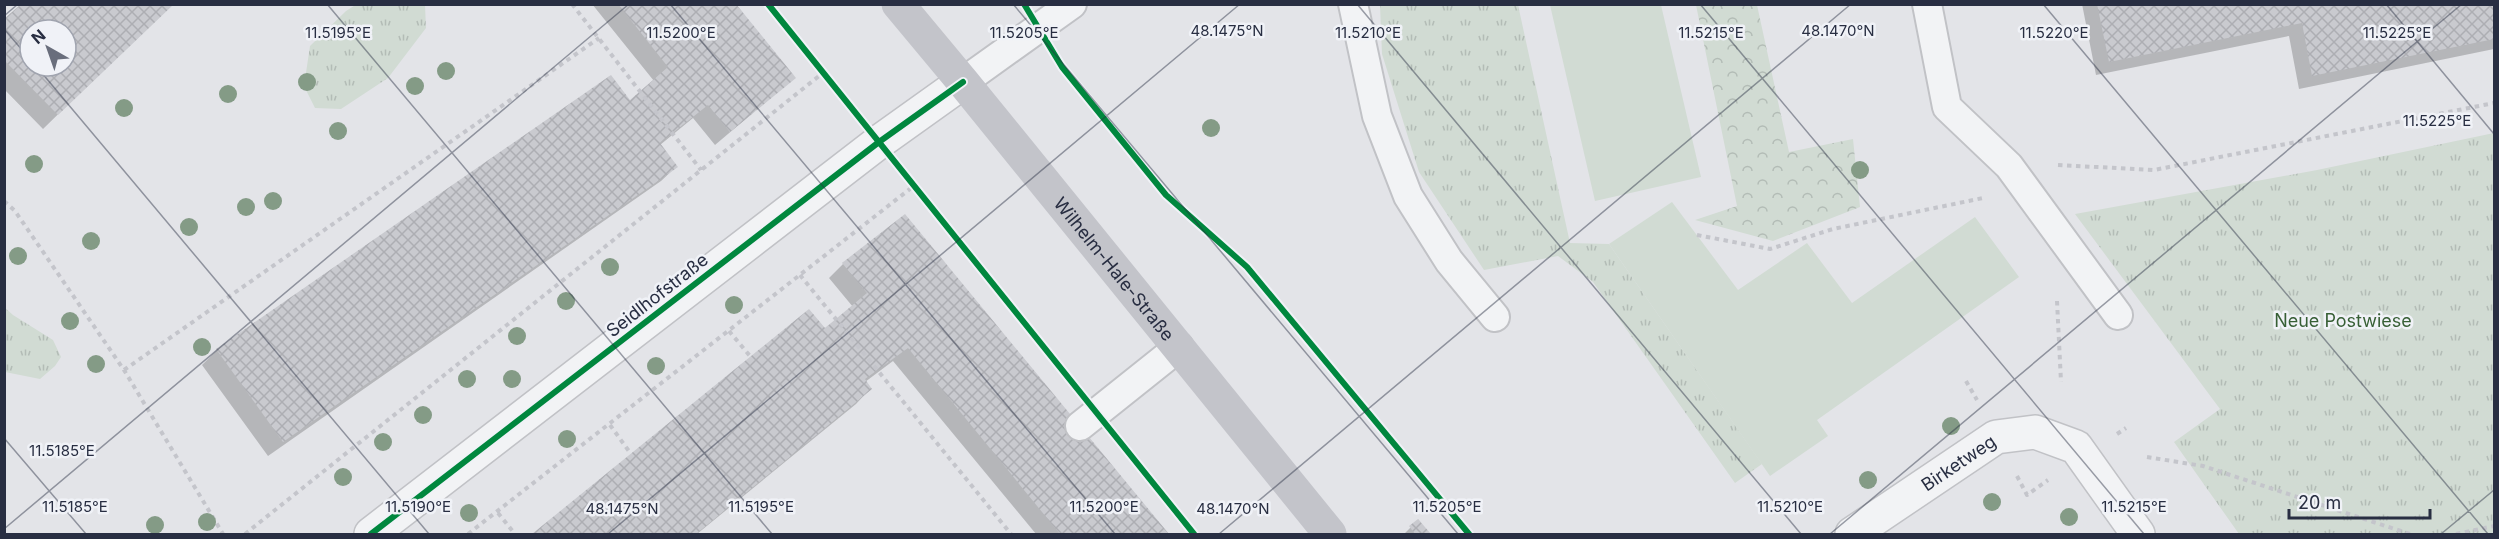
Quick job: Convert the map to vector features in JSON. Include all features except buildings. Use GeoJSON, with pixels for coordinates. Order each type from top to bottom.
{"type":"FeatureCollection","features":[{"type":"Feature","properties":{"kind":"main road","name":"Wilhelm-Hale-Straße"},"geometry":{"type":"LineString","coordinates":[[898,4],[1330,534]]}},
{"type":"Feature","properties":{"kind":"street","name":"Seidlhofstraße"},"geometry":{"type":"LineString","coordinates":[[371,534],[879,142],[963,82]]}},
{"type":"Feature","properties":{"kind":"street","name":"Birketweg"},"geometry":{"type":"LineString","coordinates":[[1852,534],[1996,437],[2035,432],[2076,447],[2138,534]]}},
{"type":"Feature","properties":{"kind":"lane"},"geometry":{"type":"LineString","coordinates":[[963,82],[1072,4]]}},
{"type":"Feature","properties":{"kind":"lane"},"geometry":{"type":"LineString","coordinates":[[1353,4],[1377,116],[1408,196],[1449,261],[1495,317]]}},
{"type":"Feature","properties":{"kind":"lane"},"geometry":{"type":"LineString","coordinates":[[1927,4],[1947,107],[2009,166],[2118,315]]}},
{"type":"Feature","properties":{"kind":"lane"},"geometry":{"type":"LineString","coordinates":[[1080,426],[1179,347]]}},
{"type":"Feature","properties":{"kind":"path"},"geometry":{"type":"LineString","coordinates":[[572,4],[701,171]]}},
{"type":"Feature","properties":{"kind":"path"},"geometry":{"type":"LineString","coordinates":[[124,370],[599,38]]}},
{"type":"Feature","properties":{"kind":"path"},"geometry":{"type":"LineString","coordinates":[[245,534],[824,72]]}},
{"type":"Feature","properties":{"kind":"path"},"geometry":{"type":"LineString","coordinates":[[2009,166],[2060,165],[2154,170],[2494,103]]}},
{"type":"Feature","properties":{"kind":"path"},"geometry":{"type":"LineString","coordinates":[[468,534],[498,513],[915,185]]}},
{"type":"Feature","properties":{"kind":"path"},"geometry":{"type":"LineString","coordinates":[[1696,235],[1770,249],[1833,229],[1986,197]]}},
{"type":"Feature","properties":{"kind":"path"},"geometry":{"type":"LineString","coordinates":[[4,201],[15,211],[124,370],[222,534]]}},
{"type":"Feature","properties":{"kind":"path"},"geometry":{"type":"LineString","coordinates":[[800,275],[1011,534]]}},
{"type":"Feature","properties":{"kind":"path"},"geometry":{"type":"LineString","coordinates":[[729,331],[750,356]]}},
{"type":"Feature","properties":{"kind":"path"},"geometry":{"type":"LineString","coordinates":[[610,425],[631,454]]}},
{"type":"Feature","properties":{"kind":"path"},"geometry":{"type":"LineString","coordinates":[[2147,457],[2203,466],[2410,534]]}},
{"type":"Feature","properties":{"kind":"path"},"geometry":{"type":"LineString","coordinates":[[498,513],[515,534]]}},
{"type":"Feature","properties":{"kind":"path"},"geometry":{"type":"LineString","coordinates":[[2456,534],[2494,526]]}},
{"type":"Feature","properties":{"kind":"green space"},"geometry":{"type":"Polygon","coordinates":[[[357,4],[425,5],[426,28],[388,78],[341,109],[315,108],[304,86],[310,46],[346,11],[357,4]]]}},
{"type":"Feature","properties":{"kind":"green space"},"geometry":{"type":"Polygon","coordinates":[[[1380,5],[1518,5],[1570,243],[1609,244],[1762,464],[1735,483],[1593,282],[1558,256],[1484,270],[1419,172],[1382,54],[1380,5]]]}},
{"type":"Feature","properties":{"kind":"green space"},"geometry":{"type":"Polygon","coordinates":[[[1550,5],[1661,5],[1701,177],[1595,201],[1550,5]]]}},
{"type":"Feature","properties":{"kind":"green space"},"geometry":{"type":"Polygon","coordinates":[[[1696,5],[1757,5],[1789,152],[1853,139],[1860,207],[1773,241],[1695,220],[1737,206],[1696,5]]]}},
{"type":"Feature","properties":{"kind":"green space","name":"Neue Postwiese"},"geometry":{"type":"Polygon","coordinates":[[[2494,133],[2494,534],[2239,534],[2174,442],[2220,409],[2075,214],[2317,170],[2494,133]]]}},
{"type":"Feature","properties":{"kind":"green space"},"geometry":{"type":"Polygon","coordinates":[[[1672,202],[1738,290],[1807,243],[1852,303],[1975,217],[2019,277],[1817,420],[1828,436],[1770,476],[1609,244],[1672,202]]]}},
{"type":"Feature","properties":{"kind":"green space"},"geometry":{"type":"Polygon","coordinates":[[[4,307],[53,340],[61,357],[55,366],[40,379],[5,372],[4,307]]]}},
{"type":"Feature","properties":{"kind":"cycle path"},"geometry":{"type":"LineString","coordinates":[[768,4],[1194,534]]}},
{"type":"Feature","properties":{"kind":"cycle path"},"geometry":{"type":"LineString","coordinates":[[1024,4],[1062,67],[1166,195],[1247,267],[1469,534]]}},
{"type":"Feature","properties":{"kind":"cycle path"},"geometry":{"type":"LineString","coordinates":[[371,534],[879,142],[963,82]]}}]}
